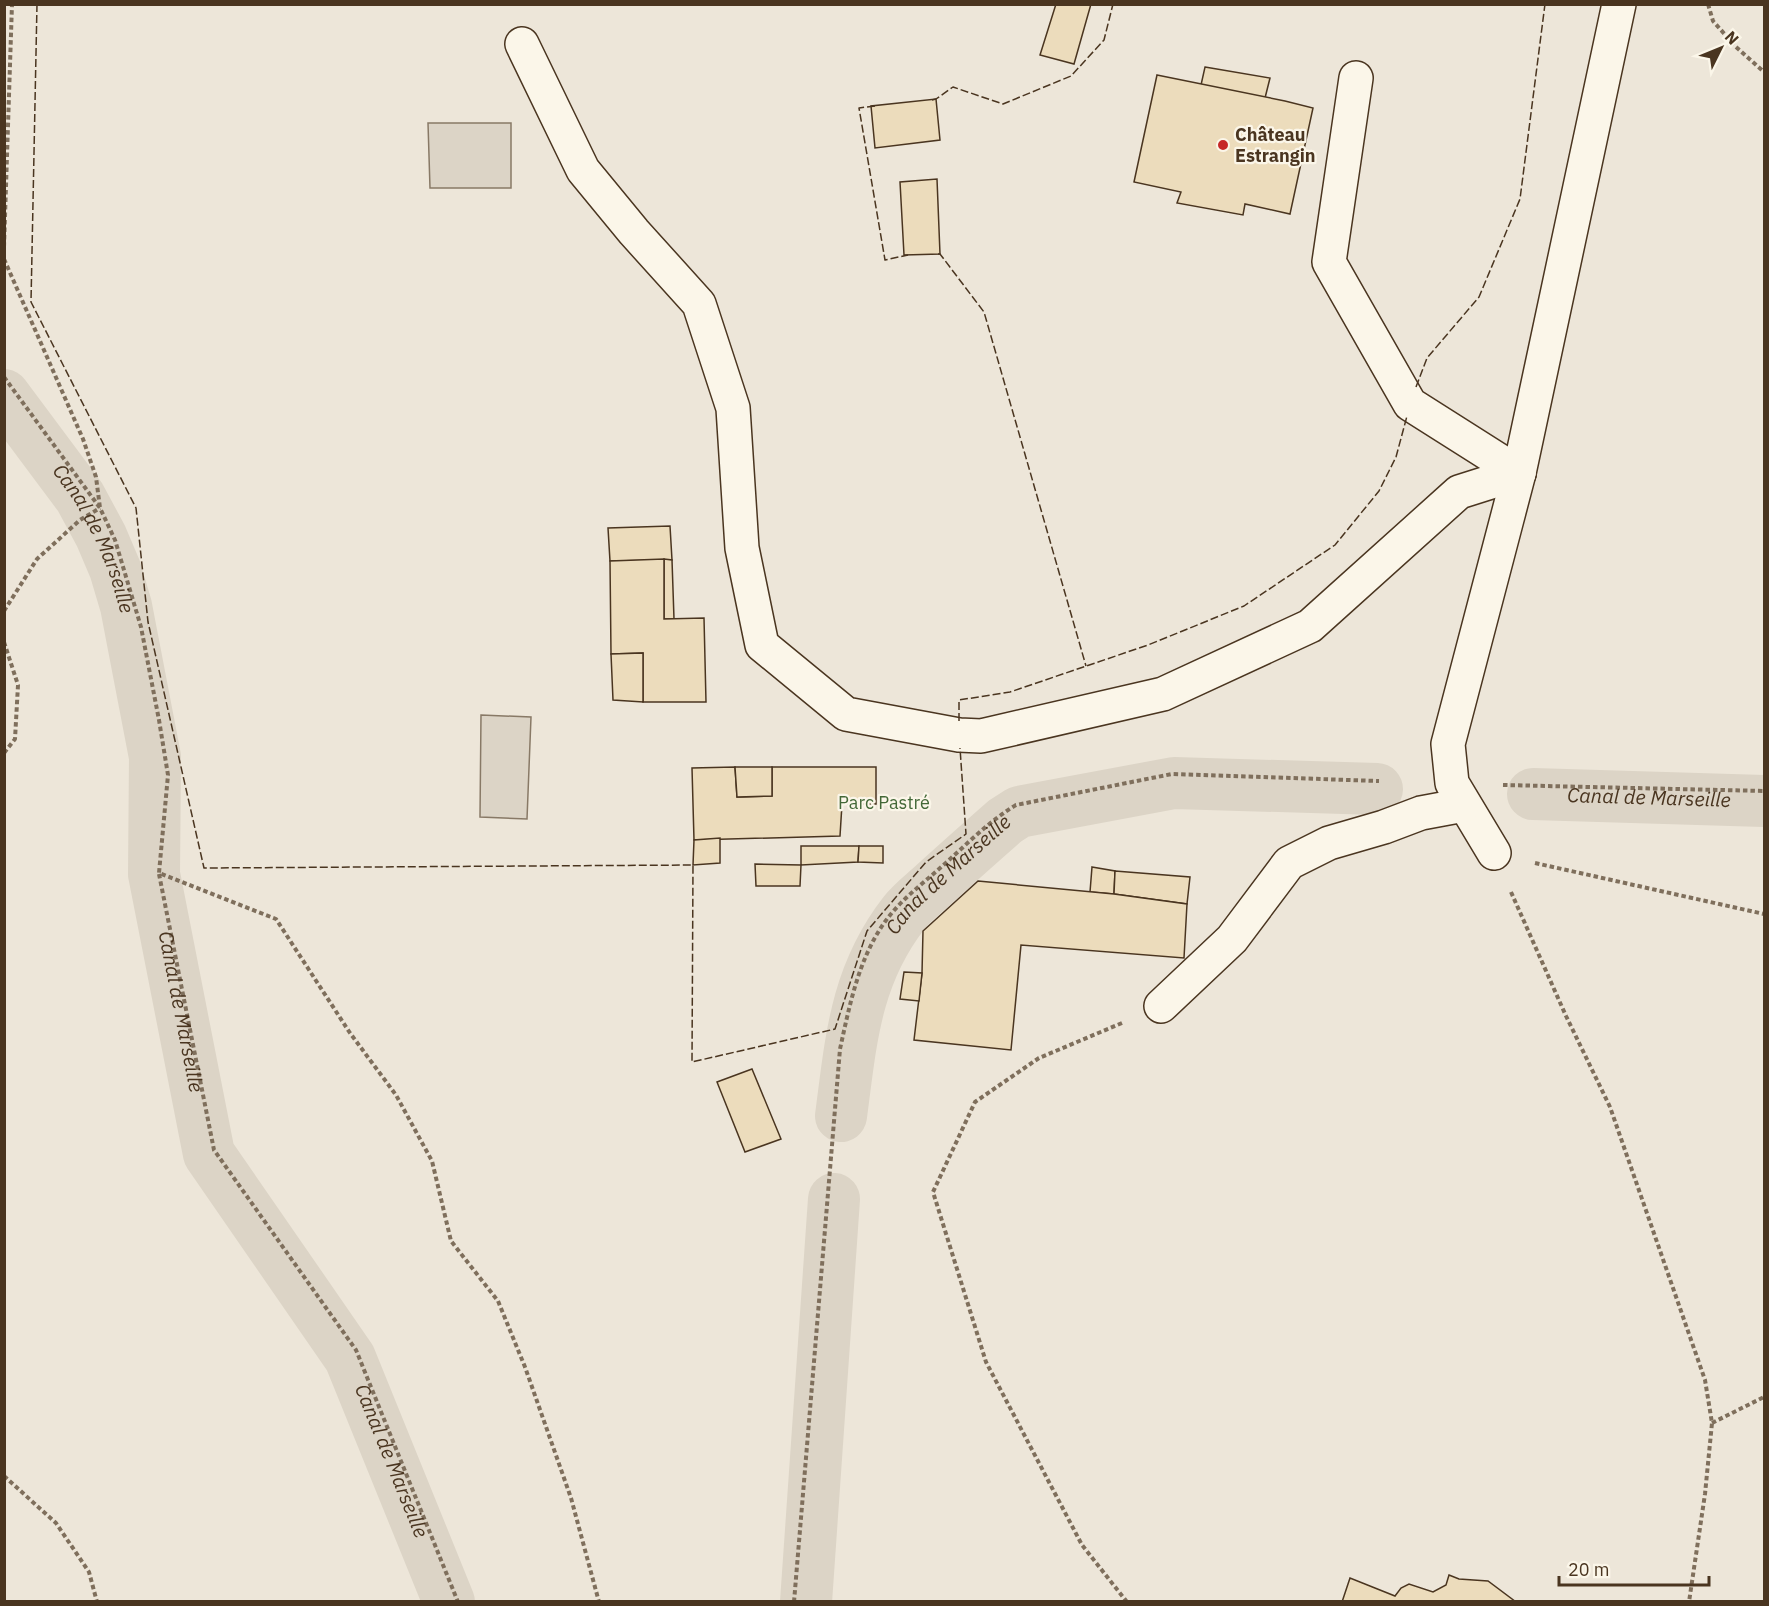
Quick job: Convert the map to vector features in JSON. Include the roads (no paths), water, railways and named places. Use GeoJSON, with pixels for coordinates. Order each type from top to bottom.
{"type":"FeatureCollection","features":[{"type":"Feature","properties":{"kind":"lane"},"geometry":{"type":"LineString","coordinates":[[1494,853],[1458,794],[1448,744],[1519,473],[1619,4]]}},
{"type":"Feature","properties":{"kind":"lane"},"geometry":{"type":"LineString","coordinates":[[522,44],[583,170],[634,232],[699,304],[734,408],[742,548],[762,645],[846,714],[959,735],[981,736],[1162,694],[1310,626],[1459,492],[1519,473]]}},
{"type":"Feature","properties":{"kind":"lane"},"geometry":{"type":"LineString","coordinates":[[1356,78],[1329,262],[1410,404],[1519,473]]}},
{"type":"Feature","properties":{"kind":"lane"},"geometry":{"type":"LineString","coordinates":[[1161,1006],[1232,939],[1289,863],[1329,843],[1384,827],[1421,813],[1458,794]]}},
{"type":"Feature","properties":{"kind":"waterway","name":"Canal de Marseille"},"geometry":{"type":"LineString","coordinates":[[4,395],[80,497],[101,536],[115,569],[126,606],[155,757],[154,874],[209,1154],[350,1358],[449,1602]]}},
{"type":"Feature","properties":{"kind":"waterway","name":"Canal de Marseille"},"geometry":{"type":"LineString","coordinates":[[841,1116],[852,1035],[858,1010],[865,985],[888,937],[913,903],[1005,821],[1019,812],[1174,783],[1377,789]]}},
{"type":"Feature","properties":{"kind":"waterway","name":"Canal de Marseille"},"geometry":{"type":"LineString","coordinates":[[1533,794],[1764,801]]}},
{"type":"Feature","properties":{"kind":"waterway","name":"Canal de Marseille"},"geometry":{"type":"LineString","coordinates":[[806,1602],[834,1199]]}},
{"type":"Feature","properties":{"kind":"place","name":"Château Estrangin"},"geometry":{"type":"Point","coordinates":[1223,145]}},
{"type":"Feature","properties":{"kind":"park label","name":"Parc Pastré"},"geometry":{"type":"Point","coordinates":[884,803]}}]}
